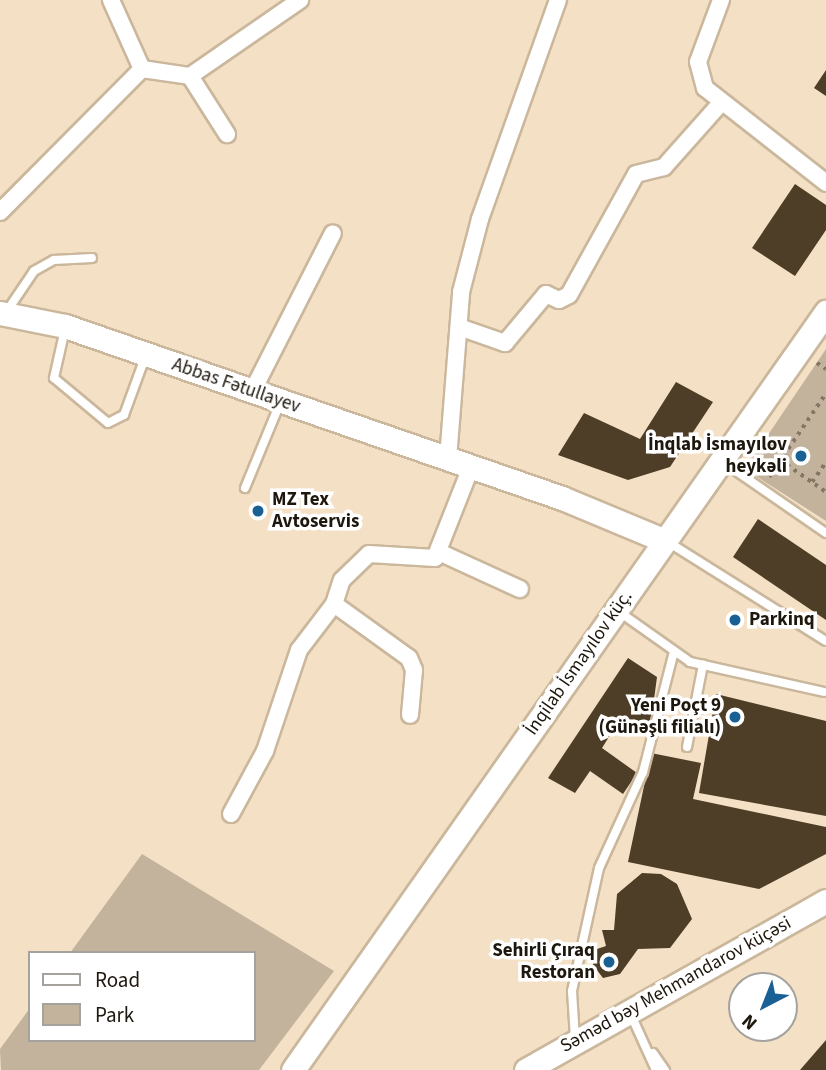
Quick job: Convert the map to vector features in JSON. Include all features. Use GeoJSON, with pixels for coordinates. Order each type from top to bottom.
{"type":"FeatureCollection","features":[{"type":"Feature","properties":{"kind":"main road","name":"İnqilab İsmayılov küç."},"geometry":{"type":"LineString","coordinates":[[293,1070],[330,1014],[618,611],[663,540],[826,312]]}},
{"type":"Feature","properties":{"kind":"main road","name":"Abbas Fətullayev"},"geometry":{"type":"LineString","coordinates":[[3,313],[65,326],[471,467],[663,540]]}},
{"type":"Feature","properties":{"kind":"main road","name":"Səməd bəy Mehmandarov küçəsi"},"geometry":{"type":"LineString","coordinates":[[526,1070],[826,901]]}},
{"type":"Feature","properties":{"kind":"main road"},"geometry":{"type":"LineString","coordinates":[[313,1070],[330,1014]]}},
{"type":"Feature","properties":{"kind":"street"},"geometry":{"type":"LineString","coordinates":[[111,0],[142,69]]}},
{"type":"Feature","properties":{"kind":"street"},"geometry":{"type":"LineString","coordinates":[[142,69],[190,76],[300,0]]}},
{"type":"Feature","properties":{"kind":"street"},"geometry":{"type":"LineString","coordinates":[[448,459],[459,327],[480,219],[558,0]]}},
{"type":"Feature","properties":{"kind":"street"},"geometry":{"type":"LineString","coordinates":[[721,0],[698,62],[705,88],[720,104],[826,183]]}},
{"type":"Feature","properties":{"kind":"street"},"geometry":{"type":"LineString","coordinates":[[0,212],[142,69]]}},
{"type":"Feature","properties":{"kind":"street"},"geometry":{"type":"LineString","coordinates":[[190,76],[227,134]]}},
{"type":"Feature","properties":{"kind":"street"},"geometry":{"type":"LineString","coordinates":[[459,327],[505,343],[546,294],[559,300],[569,295],[636,174],[664,167],[720,104]]}},
{"type":"Feature","properties":{"kind":"street"},"geometry":{"type":"LineString","coordinates":[[252,392],[333,233]]}},
{"type":"Feature","properties":{"kind":"street"},"geometry":{"type":"LineString","coordinates":[[231,814],[265,751],[299,650],[334,604],[342,580],[369,554],[424,560],[439,552],[471,467]]}},
{"type":"Feature","properties":{"kind":"street"},"geometry":{"type":"LineString","coordinates":[[439,552],[520,589]]}},
{"type":"Feature","properties":{"kind":"street"},"geometry":{"type":"LineString","coordinates":[[334,604],[409,658],[414,670],[410,715]]}},
{"type":"Feature","properties":{"kind":"lane"},"geometry":{"type":"LineString","coordinates":[[3,313],[34,271],[54,260],[92,258]]}},
{"type":"Feature","properties":{"kind":"lane"},"geometry":{"type":"LineString","coordinates":[[65,326],[54,379],[108,423],[124,415],[146,355]]}},
{"type":"Feature","properties":{"kind":"lane"},"geometry":{"type":"LineString","coordinates":[[245,488],[281,402]]}},
{"type":"Feature","properties":{"kind":"lane"},"geometry":{"type":"LineString","coordinates":[[720,461],[826,533]]}},
{"type":"Feature","properties":{"kind":"lane"},"geometry":{"type":"LineString","coordinates":[[663,540],[826,641]]}},
{"type":"Feature","properties":{"kind":"lane"},"geometry":{"type":"LineString","coordinates":[[618,611],[673,655],[703,665],[824,692]]}},
{"type":"Feature","properties":{"kind":"lane"},"geometry":{"type":"LineString","coordinates":[[576,1042],[572,991],[599,868],[643,772],[673,655]]}},
{"type":"Feature","properties":{"kind":"lane"},"geometry":{"type":"LineString","coordinates":[[687,747],[703,665]]}},
{"type":"Feature","properties":{"kind":"lane"},"geometry":{"type":"LineString","coordinates":[[630,1012],[656,1070]]}},
{"type":"Feature","properties":{"kind":"lane"},"geometry":{"type":"LineString","coordinates":[[645,1042],[665,1070]]}},
{"type":"Feature","properties":{"kind":"path"},"geometry":{"type":"LineString","coordinates":[[817,363],[826,369]]}},
{"type":"Feature","properties":{"kind":"path"},"geometry":{"type":"LineString","coordinates":[[765,482],[826,393]]}},
{"type":"Feature","properties":{"kind":"path"},"geometry":{"type":"LineString","coordinates":[[780,460],[826,492]]}},
{"type":"Feature","properties":{"kind":"path"},"geometry":{"type":"LineString","coordinates":[[812,482],[826,462]]}},
{"type":"Feature","properties":{"kind":"green space"},"geometry":{"type":"Polygon","coordinates":[[[826,349],[826,521],[745,469],[826,349]]]}},
{"type":"Feature","properties":{"kind":"green space"},"geometry":{"type":"Polygon","coordinates":[[[142,854],[334,971],[259,1070],[1,1070],[0,1049],[28,1011],[28,1042],[256,1042],[256,951],[71,951],[142,854]]]}},
{"type":"Feature","properties":{"kind":"building"},"geometry":{"type":"Polygon","coordinates":[[[826,70],[826,96],[814,88],[826,70]]]}},
{"type":"Feature","properties":{"kind":"building"},"geometry":{"type":"Polygon","coordinates":[[[795,184],[826,205],[826,230],[795,276],[752,248],[795,184]]]}},
{"type":"Feature","properties":{"kind":"building"},"geometry":{"type":"Polygon","coordinates":[[[676,382],[713,402],[670,467],[628,480],[558,455],[584,413],[640,439],[676,382]]]}},
{"type":"Feature","properties":{"kind":"building"},"geometry":{"type":"Polygon","coordinates":[[[758,519],[826,565],[826,620],[733,557],[758,519]]]}},
{"type":"Feature","properties":{"kind":"building"},"geometry":{"type":"Polygon","coordinates":[[[628,658],[657,677],[649,737],[622,716],[602,748],[637,773],[623,794],[590,771],[575,793],[548,778],[628,658]]]}},
{"type":"Feature","properties":{"kind":"building"},"geometry":{"type":"Polygon","coordinates":[[[716,694],[826,721],[826,816],[699,793],[716,694]]]}},
{"type":"Feature","properties":{"kind":"building"},"geometry":{"type":"Polygon","coordinates":[[[651,753],[701,763],[693,799],[826,827],[826,854],[759,889],[628,862],[651,753]]]}},
{"type":"Feature","properties":{"kind":"building"},"geometry":{"type":"Polygon","coordinates":[[[642,873],[661,874],[677,884],[692,919],[670,948],[638,949],[620,974],[603,978],[593,965],[597,949],[606,946],[602,930],[614,930],[617,894],[642,873]]]}},
{"type":"Feature","properties":{"kind":"building"},"geometry":{"type":"Polygon","coordinates":[[[826,1040],[826,1070],[800,1070],[826,1040]]]}},
{"type":"Feature","properties":{"kind":"place","name":"İnqlab İsmayılov heykəli"},"geometry":{"type":"Point","coordinates":[801,456]}},
{"type":"Feature","properties":{"kind":"place","name":"MZ Tex Avtoservis"},"geometry":{"type":"Point","coordinates":[258,511]}},
{"type":"Feature","properties":{"kind":"place","name":"Parkinq"},"geometry":{"type":"Point","coordinates":[735,620]}},
{"type":"Feature","properties":{"kind":"place","name":"Yeni Poçt 9 (Günəşli filialı)"},"geometry":{"type":"Point","coordinates":[735,717]}},
{"type":"Feature","properties":{"kind":"place","name":"Sehirli Çıraq Restoran"},"geometry":{"type":"Point","coordinates":[609,962]}}]}
